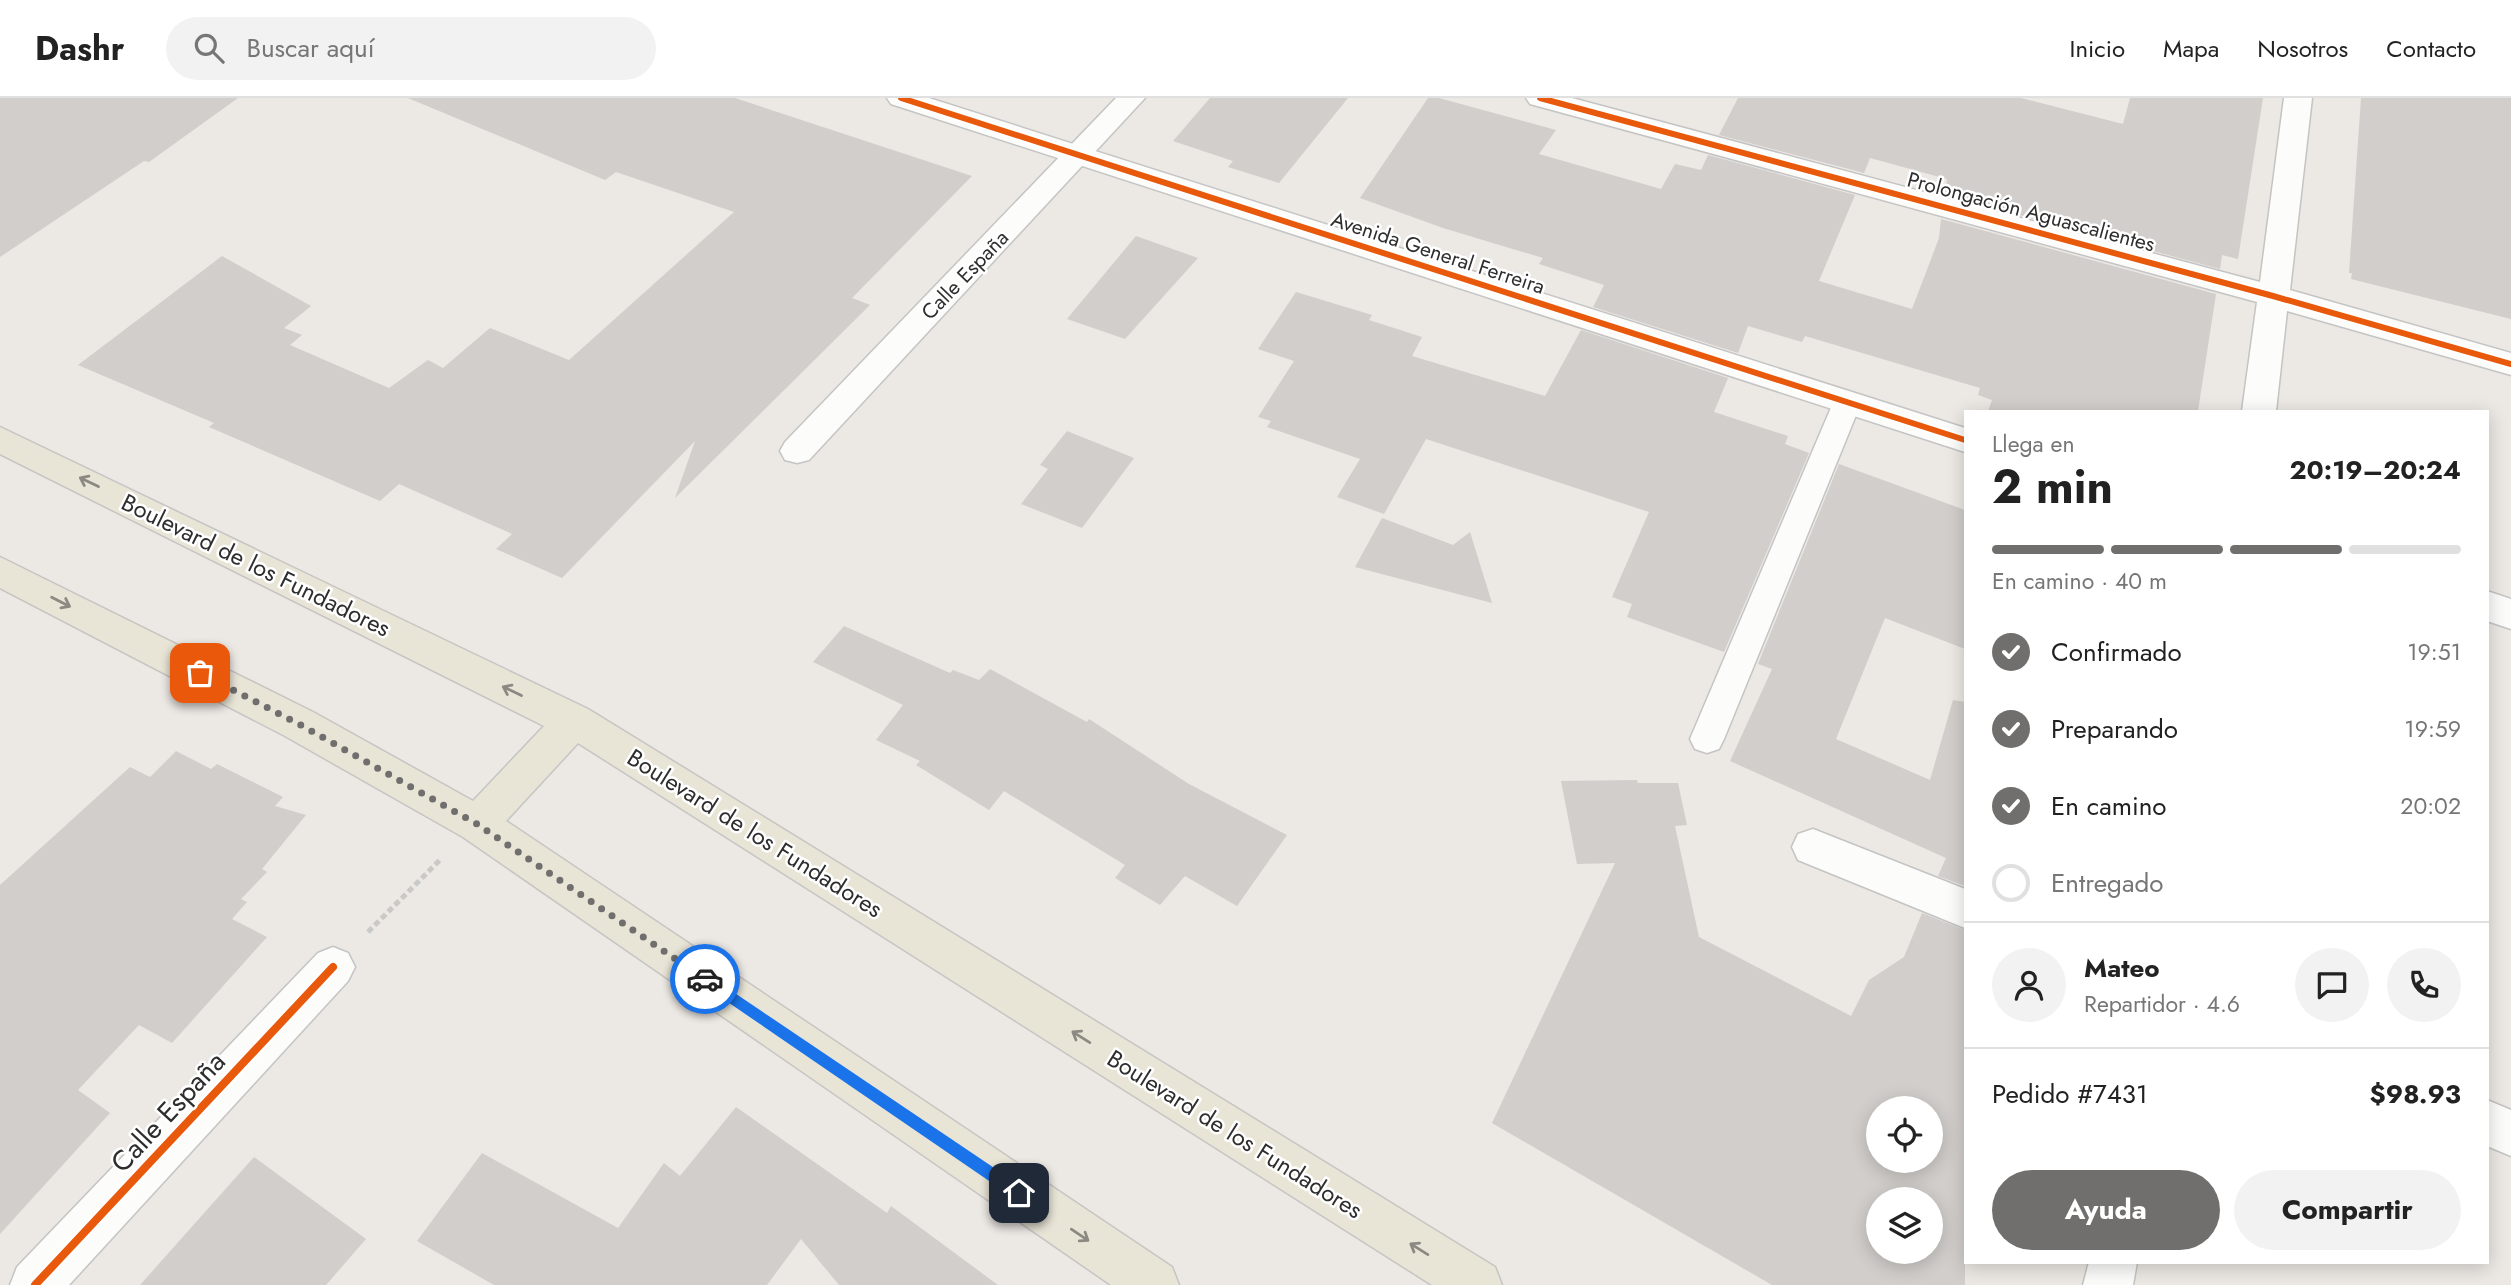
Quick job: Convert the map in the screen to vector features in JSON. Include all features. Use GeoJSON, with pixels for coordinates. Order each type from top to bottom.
{"type":"FeatureCollection","features":[{"type":"Feature","properties":{"kind":"main road","name":"Boulevard de los Fundadores"},"geometry":{"type":"LineString","coordinates":[[0,439],[574,721],[1477,1285]]}},
{"type":"Feature","properties":{"kind":"main road"},"geometry":{"type":"LineString","coordinates":[[0,571],[299,724],[477,824],[1154,1285]]}},
{"type":"Feature","properties":{"kind":"main road"},"geometry":{"type":"LineString","coordinates":[[477,824],[574,721]]}},
{"type":"Feature","properties":{"kind":"street","name":"Avenida General Ferreira"},"geometry":{"type":"LineString","coordinates":[[901,98],[1964,440]]}},
{"type":"Feature","properties":{"kind":"street","name":"Calle España"},"geometry":{"type":"LineString","coordinates":[[797,452],[1131,98]]}},
{"type":"Feature","properties":{"kind":"street","name":"Prolongación Aguascalientes"},"geometry":{"type":"LineString","coordinates":[[1540,98],[2273,296],[2511,364]]}},
{"type":"Feature","properties":{"kind":"street"},"geometry":{"type":"LineString","coordinates":[[2259,410],[2298,98]]}},
{"type":"Feature","properties":{"kind":"street"},"geometry":{"type":"LineString","coordinates":[[2489,607],[2511,614]]}},
{"type":"Feature","properties":{"kind":"street"},"geometry":{"type":"LineString","coordinates":[[1813,847],[1964,909]]}},
{"type":"Feature","properties":{"kind":"street","name":"Calle España"},"geometry":{"type":"LineString","coordinates":[[35,1285],[333,967]]}},
{"type":"Feature","properties":{"kind":"street"},"geometry":{"type":"LineString","coordinates":[[2489,1124],[2511,1133]]}},
{"type":"Feature","properties":{"kind":"street"},"geometry":{"type":"LineString","coordinates":[[2108,1285],[2113,1264]]}},
{"type":"Feature","properties":{"kind":"lane"},"geometry":{"type":"LineString","coordinates":[[1707,739],[1846,402]]}},
{"type":"Feature","properties":{"kind":"path"},"geometry":{"type":"LineString","coordinates":[[333,967],[477,824]]}},
{"type":"Feature","properties":{"kind":"building"},"geometry":{"type":"Polygon","coordinates":[[[0,98],[238,98],[149,162],[144,161],[0,257],[0,98]]]}},
{"type":"Feature","properties":{"kind":"building"},"geometry":{"type":"Polygon","coordinates":[[[408,98],[735,98],[972,176],[852,298],[870,305],[675,498],[695,441],[562,578],[496,549],[512,534],[399,484],[380,501],[209,427],[214,423],[78,365],[222,256],[311,306],[284,328],[302,335],[290,345],[389,388],[428,360],[443,368],[490,328],[569,360],[734,212],[616,172],[605,180],[408,98]]]}},
{"type":"Feature","properties":{"kind":"building"},"geometry":{"type":"Polygon","coordinates":[[[1210,98],[1348,98],[1279,183],[1228,167],[1233,161],[1173,141],[1210,98]]]}},
{"type":"Feature","properties":{"kind":"building"},"geometry":{"type":"Polygon","coordinates":[[[1428,98],[1439,98],[1556,130],[1539,154],[1661,189],[1675,164],[1701,170],[1708,155],[1855,195],[1819,281],[1912,309],[1939,238],[1941,219],[2216,294],[2198,410],[1988,410],[1992,400],[1978,395],[1980,388],[1805,336],[1802,342],[1748,326],[1738,353],[1593,307],[1604,285],[1539,264],[1543,258],[1443,228],[1360,198],[1428,98]]]}},
{"type":"Feature","properties":{"kind":"building"},"geometry":{"type":"Polygon","coordinates":[[[1738,98],[2021,98],[2123,124],[2130,98],[2263,98],[2238,259],[2222,255],[2220,269],[1945,195],[1947,179],[1870,158],[1864,173],[1719,135],[1738,98]]]}},
{"type":"Feature","properties":{"kind":"building"},"geometry":{"type":"Polygon","coordinates":[[[2361,98],[2511,98],[2511,319],[2351,279],[2352,273],[2349,273],[2361,98]]]}},
{"type":"Feature","properties":{"kind":"building"},"geometry":{"type":"Polygon","coordinates":[[[1136,236],[1198,258],[1125,339],[1067,319],[1136,236]]]}},
{"type":"Feature","properties":{"kind":"building"},"geometry":{"type":"Polygon","coordinates":[[[1296,292],[1372,315],[1369,320],[1422,337],[1412,356],[1545,396],[1581,330],[1728,378],[1714,412],[1788,436],[1785,444],[1809,453],[1724,652],[1627,617],[1632,604],[1612,597],[1649,512],[1426,439],[1384,514],[1337,497],[1360,459],[1267,427],[1271,421],[1258,417],[1294,361],[1258,349],[1296,292]]]}},
{"type":"Feature","properties":{"kind":"building"},"geometry":{"type":"Polygon","coordinates":[[[1067,431],[1134,458],[1082,528],[1021,504],[1048,469],[1040,465],[1067,431]]]}},
{"type":"Feature","properties":{"kind":"building"},"geometry":{"type":"Polygon","coordinates":[[[1839,464],[1964,510],[1964,649],[1885,618],[1836,739],[1930,780],[1953,700],[1964,702],[1964,886],[1938,876],[1946,858],[1730,761],[1772,669],[1758,664],[1839,464]]]}},
{"type":"Feature","properties":{"kind":"building"},"geometry":{"type":"Polygon","coordinates":[[[1382,518],[1453,545],[1470,532],[1492,603],[1355,567],[1382,518]]]}},
{"type":"Feature","properties":{"kind":"building"},"geometry":{"type":"Polygon","coordinates":[[[844,626],[950,673],[953,670],[979,680],[990,669],[1087,722],[1089,719],[1189,784],[1287,835],[1237,906],[1185,876],[1160,905],[1115,878],[1125,865],[1004,791],[989,810],[916,765],[920,761],[876,740],[903,705],[813,662],[844,626]]]}},
{"type":"Feature","properties":{"kind":"building"},"geometry":{"type":"Polygon","coordinates":[[[176,751],[211,769],[217,764],[283,797],[275,806],[306,815],[262,869],[267,872],[241,899],[247,902],[232,919],[267,937],[172,1043],[139,1025],[78,1090],[110,1113],[0,1234],[0,885],[130,767],[150,777],[176,751]]]}},
{"type":"Feature","properties":{"kind":"building"},"geometry":{"type":"Polygon","coordinates":[[[1637,780],[1638,783],[1678,783],[1687,825],[1675,826],[1699,937],[1851,1016],[1869,980],[1904,957],[1922,913],[1964,930],[1965,1285],[1772,1285],[1492,1123],[1615,863],[1577,864],[1561,781],[1637,780]]]}},
{"type":"Feature","properties":{"kind":"building"},"geometry":{"type":"Polygon","coordinates":[[[736,1107],[887,1213],[891,1206],[998,1285],[839,1285],[801,1239],[767,1285],[494,1285],[417,1241],[482,1153],[618,1228],[664,1163],[680,1176],[736,1107]]]}},
{"type":"Feature","properties":{"kind":"building"},"geometry":{"type":"Polygon","coordinates":[[[254,1157],[366,1239],[326,1285],[140,1285],[254,1157]]]}},
{"type":"Feature","properties":{"kind":"cycle path"},"geometry":{"type":"LineString","coordinates":[[901,98],[1964,440]]}},
{"type":"Feature","properties":{"kind":"cycle path"},"geometry":{"type":"LineString","coordinates":[[1540,98],[2273,296],[2511,364]]}},
{"type":"Feature","properties":{"kind":"cycle path"},"geometry":{"type":"LineString","coordinates":[[35,1285],[333,967]]}},
{"type":"Feature","properties":{"kind":"way so far"},"geometry":{"type":"LineString","coordinates":[[200,673],[299,724],[477,824],[705,979]]}},
{"type":"Feature","properties":{"kind":"route"},"geometry":{"type":"LineString","coordinates":[[705,979],[1019,1193]]}}]}
